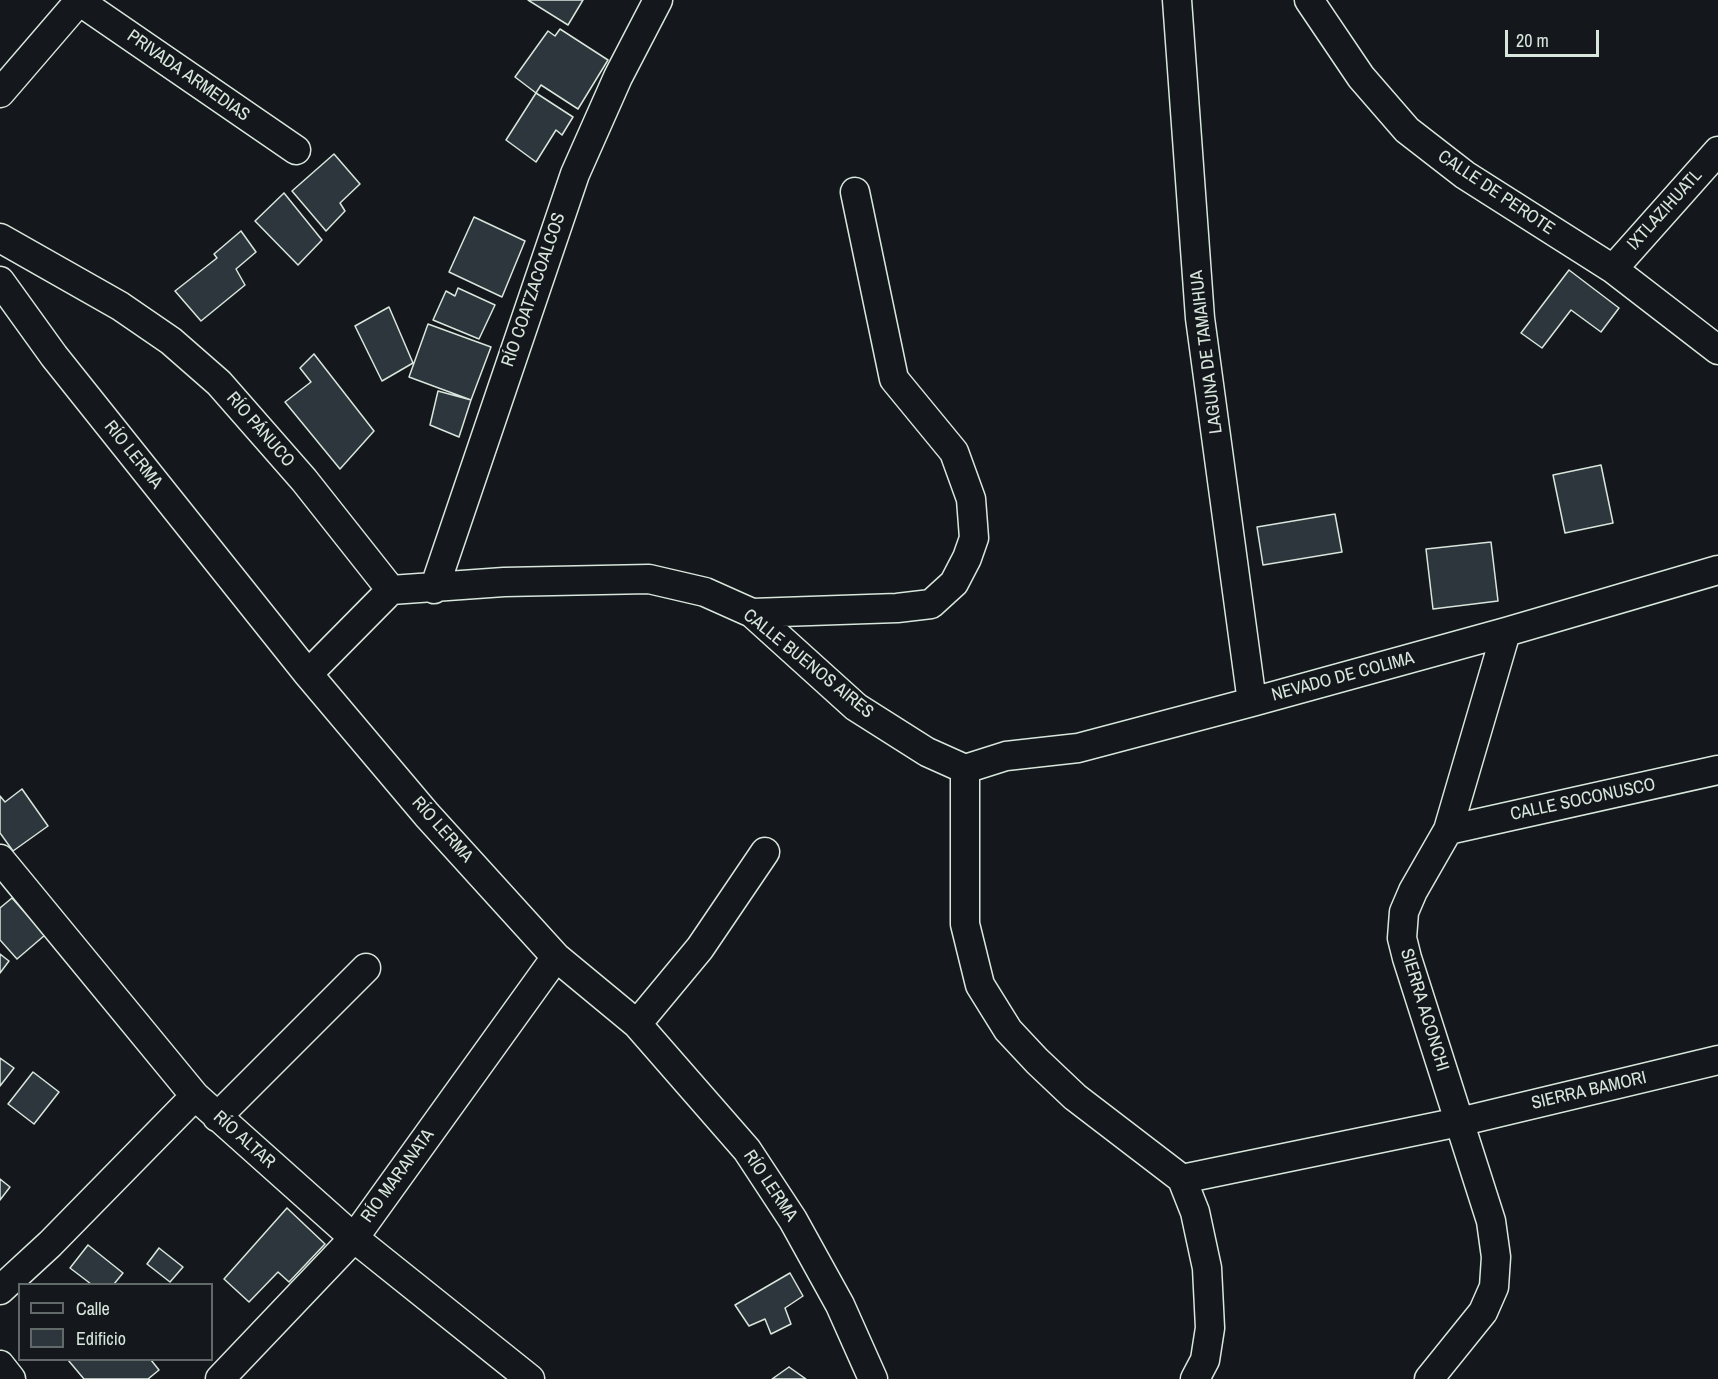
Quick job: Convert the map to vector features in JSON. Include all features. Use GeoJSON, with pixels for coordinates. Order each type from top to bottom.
{"type":"FeatureCollection","features":[{"type":"Feature","properties":{"kind":"street"},"geometry":{"type":"LineString","coordinates":[[0,93],[80,0]]}},
{"type":"Feature","properties":{"kind":"street","name":"PRIVADA ARMEDIAS"},"geometry":{"type":"LineString","coordinates":[[80,0],[296,150]]}},
{"type":"Feature","properties":{"kind":"street","name":"RÍO COATZACOALCOS"},"geometry":{"type":"LineString","coordinates":[[434,589],[575,174],[618,77],[658,0]]}},
{"type":"Feature","properties":{"kind":"street","name":"LAGUNA DE TAMAIHUA"},"geometry":{"type":"LineString","coordinates":[[1177,0],[1200,318],[1252,702]]}},
{"type":"Feature","properties":{"kind":"street","name":"CALLE DE PEROTE"},"geometry":{"type":"LineString","coordinates":[[1309,0],[1361,77],[1407,130],[1465,175],[1613,269],[1718,350]]}},
{"type":"Feature","properties":{"kind":"street","name":"IXTLAZIHUATL"},"geometry":{"type":"LineString","coordinates":[[1613,269],[1718,152]]}},
{"type":"Feature","properties":{"kind":"street"},"geometry":{"type":"LineString","coordinates":[[752,613],[931,604],[954,583],[974,538],[971,499],[954,452],[894,379],[855,192]]}},
{"type":"Feature","properties":{"kind":"street","name":"RÍO PÁNUCO"},"geometry":{"type":"LineString","coordinates":[[0,238],[120,306],[171,341],[219,383],[304,480],[391,590]]}},
{"type":"Feature","properties":{"kind":"street","name":"RÍO LERMA"},"geometry":{"type":"LineString","coordinates":[[0,281],[54,356],[308,674],[427,815],[556,957],[637,1024],[747,1150],[793,1220],[840,1305],[873,1379]]}},
{"type":"Feature","properties":{"kind":"street","name":"NEVADO DE COLIMA"},"geometry":{"type":"LineString","coordinates":[[965,770],[1006,756],[1078,748],[1252,702],[1506,632],[1718,570]]}},
{"type":"Feature","properties":{"kind":"street","name":"CALLE BUENOS AIRES"},"geometry":{"type":"LineString","coordinates":[[391,590],[434,589],[504,582],[649,579],[705,592],[752,613],[856,707],[927,752],[965,770]]}},
{"type":"Feature","properties":{"kind":"street"},"geometry":{"type":"LineString","coordinates":[[308,674],[391,590]]}},
{"type":"Feature","properties":{"kind":"street","name":"SIERRA ACONCHI"},"geometry":{"type":"LineString","coordinates":[[1429,1379],[1483,1312],[1494,1287],[1496,1257],[1491,1221],[1402,938],[1404,912],[1413,891],[1448,830],[1506,632]]}},
{"type":"Feature","properties":{"kind":"street"},"geometry":{"type":"LineString","coordinates":[[965,770],[965,924],[980,985],[1008,1030],[1037,1061],[1075,1097],[1182,1179],[1195,1212],[1207,1268],[1210,1328],[1205,1360],[1195,1379]]}},
{"type":"Feature","properties":{"kind":"street","name":"CALLE SOCONUSCO"},"geometry":{"type":"LineString","coordinates":[[1448,830],[1718,770]]}},
{"type":"Feature","properties":{"kind":"street"},"geometry":{"type":"LineString","coordinates":[[637,1024],[700,948],[765,852]]}},
{"type":"Feature","properties":{"kind":"street","name":"RÍO ALTAR"},"geometry":{"type":"LineString","coordinates":[[0,859],[195,1096],[354,1238],[530,1379]]}},
{"type":"Feature","properties":{"kind":"street","name":"RÍO MARANATA"},"geometry":{"type":"LineString","coordinates":[[220,1379],[354,1238],[556,957]]}},
{"type":"Feature","properties":{"kind":"street"},"geometry":{"type":"LineString","coordinates":[[217,1117],[366,968]]}},
{"type":"Feature","properties":{"kind":"street","name":"SIERRA BAMORI"},"geometry":{"type":"LineString","coordinates":[[1182,1179],[1460,1122],[1718,1060]]}},
{"type":"Feature","properties":{"kind":"street"},"geometry":{"type":"LineString","coordinates":[[0,1290],[50,1244],[195,1096]]}},
{"type":"Feature","properties":{"kind":"street"},"geometry":{"type":"LineString","coordinates":[[0,1365],[11,1379]]}},
{"type":"Feature","properties":{"kind":"building"},"geometry":{"type":"Polygon","coordinates":[[[528,0],[583,0],[568,25],[528,0]]]}},
{"type":"Feature","properties":{"kind":"building"},"geometry":{"type":"Polygon","coordinates":[[[560,29],[608,60],[578,109],[541,85],[536,93],[515,77],[548,31],[555,36],[560,29]]]}},
{"type":"Feature","properties":{"kind":"building"},"geometry":{"type":"Polygon","coordinates":[[[536,93],[573,117],[562,135],[556,130],[536,162],[506,140],[536,93]]]}},
{"type":"Feature","properties":{"kind":"building"},"geometry":{"type":"Polygon","coordinates":[[[334,154],[360,184],[340,203],[345,211],[326,231],[292,191],[334,154]]]}},
{"type":"Feature","properties":{"kind":"building"},"geometry":{"type":"Polygon","coordinates":[[[284,193],[322,240],[298,265],[255,221],[284,193]]]}},
{"type":"Feature","properties":{"kind":"building"},"geometry":{"type":"Polygon","coordinates":[[[474,217],[525,241],[502,297],[449,272],[474,217]]]}},
{"type":"Feature","properties":{"kind":"building"},"geometry":{"type":"Polygon","coordinates":[[[241,231],[256,252],[236,269],[245,285],[201,321],[175,291],[217,258],[214,254],[241,231]]]}},
{"type":"Feature","properties":{"kind":"building"},"geometry":{"type":"Polygon","coordinates":[[[1569,270],[1619,308],[1601,332],[1571,310],[1542,348],[1521,333],[1569,270]]]}},
{"type":"Feature","properties":{"kind":"building"},"geometry":{"type":"Polygon","coordinates":[[[458,288],[495,305],[479,339],[433,320],[446,291],[455,296],[458,288]]]}},
{"type":"Feature","properties":{"kind":"building"},"geometry":{"type":"Polygon","coordinates":[[[389,307],[413,363],[382,381],[355,326],[389,307]]]}},
{"type":"Feature","properties":{"kind":"building"},"geometry":{"type":"Polygon","coordinates":[[[428,324],[491,347],[471,400],[409,377],[428,324]]]}},
{"type":"Feature","properties":{"kind":"building"},"geometry":{"type":"Polygon","coordinates":[[[314,354],[374,431],[340,469],[285,402],[311,382],[300,368],[314,354]]]}},
{"type":"Feature","properties":{"kind":"building"},"geometry":{"type":"Polygon","coordinates":[[[438,391],[471,400],[459,437],[430,425],[438,391]]]}},
{"type":"Feature","properties":{"kind":"building"},"geometry":{"type":"Polygon","coordinates":[[[1601,465],[1613,523],[1565,533],[1553,475],[1601,465]]]}},
{"type":"Feature","properties":{"kind":"building"},"geometry":{"type":"Polygon","coordinates":[[[1335,514],[1342,552],[1263,565],[1257,527],[1335,514]]]}},
{"type":"Feature","properties":{"kind":"building"},"geometry":{"type":"Polygon","coordinates":[[[1491,542],[1498,601],[1433,609],[1426,549],[1491,542]]]}},
{"type":"Feature","properties":{"kind":"building"},"geometry":{"type":"Polygon","coordinates":[[[22,789],[48,826],[13,851],[0,833],[0,796],[5,802],[22,789]]]}},
{"type":"Feature","properties":{"kind":"building"},"geometry":{"type":"Polygon","coordinates":[[[12,898],[45,935],[17,959],[0,940],[0,908],[12,898]]]}},
{"type":"Feature","properties":{"kind":"building"},"geometry":{"type":"Polygon","coordinates":[[[0,954],[9,961],[0,973],[0,954]]]}},
{"type":"Feature","properties":{"kind":"building"},"geometry":{"type":"Polygon","coordinates":[[[0,1058],[14,1068],[0,1086],[0,1058]]]}},
{"type":"Feature","properties":{"kind":"building"},"geometry":{"type":"Polygon","coordinates":[[[33,1072],[59,1092],[34,1124],[8,1104],[33,1072]]]}},
{"type":"Feature","properties":{"kind":"building"},"geometry":{"type":"Polygon","coordinates":[[[0,1179],[10,1187],[0,1200],[0,1179]]]}},
{"type":"Feature","properties":{"kind":"building"},"geometry":{"type":"Polygon","coordinates":[[[287,1208],[325,1244],[289,1282],[278,1272],[249,1302],[224,1279],[287,1208]]]}},
{"type":"Feature","properties":{"kind":"building"},"geometry":{"type":"Polygon","coordinates":[[[88,1245],[123,1273],[115,1283],[90,1283],[70,1268],[88,1245]]]}},
{"type":"Feature","properties":{"kind":"building"},"geometry":{"type":"Polygon","coordinates":[[[159,1248],[183,1267],[170,1282],[147,1264],[159,1248]]]}},
{"type":"Feature","properties":{"kind":"building"},"geometry":{"type":"Polygon","coordinates":[[[790,1273],[803,1296],[785,1308],[791,1324],[771,1334],[765,1319],[749,1326],[735,1305],[790,1273]]]}},
{"type":"Feature","properties":{"kind":"building"},"geometry":{"type":"Polygon","coordinates":[[[69,1361],[152,1361],[159,1370],[148,1379],[84,1379],[69,1361]]]}},
{"type":"Feature","properties":{"kind":"building"},"geometry":{"type":"Polygon","coordinates":[[[789,1367],[806,1379],[772,1379],[789,1367]]]}}]}
